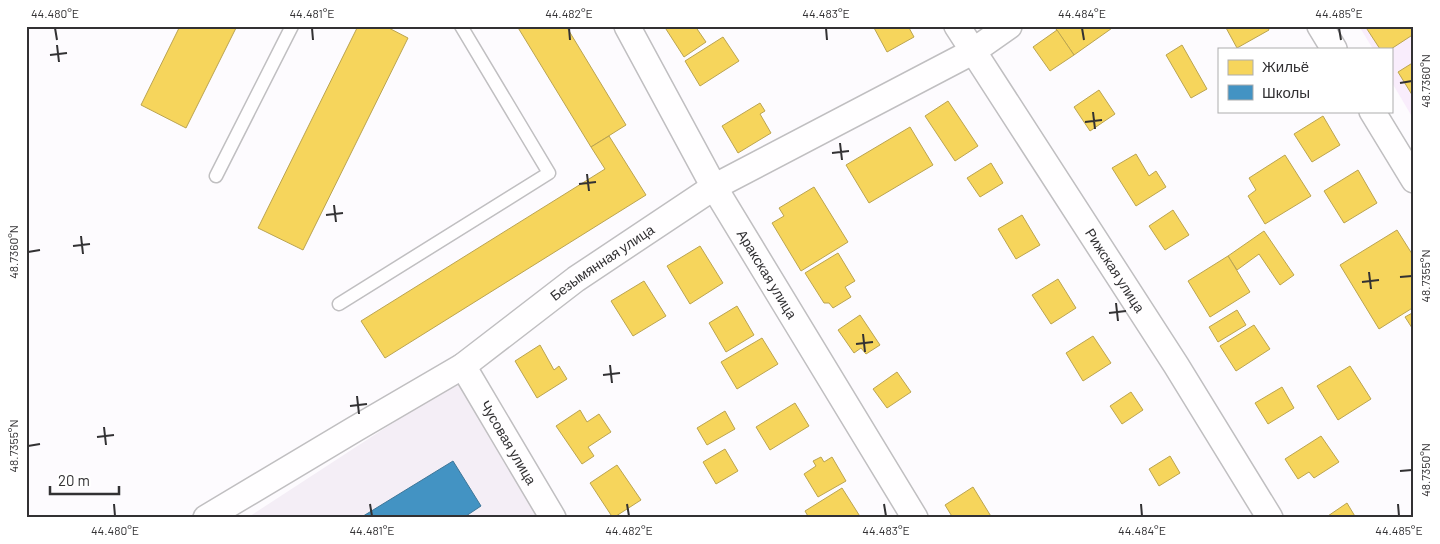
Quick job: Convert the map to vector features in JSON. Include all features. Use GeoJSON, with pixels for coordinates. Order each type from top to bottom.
{"type":"FeatureCollection","features":[{"type":"Feature","properties":{"kind":"street","name":"Аракская улица"},"geometry":{"type":"LineString","coordinates":[[627,26],[714,187],[915,518]]}},
{"type":"Feature","properties":{"kind":"street","name":"Рижская улица"},"geometry":{"type":"LineString","coordinates":[[957,26],[972,52],[1176,365],[1270,518]]}},
{"type":"Feature","properties":{"kind":"street","name":"Безымянная улица"},"geometry":{"type":"LineString","coordinates":[[206,518],[464,366],[576,279],[714,187],[972,52],[1009,26]]}},
{"type":"Feature","properties":{"kind":"street"},"geometry":{"type":"LineString","coordinates":[[1320,26],[1333,48]]}},
{"type":"Feature","properties":{"kind":"street"},"geometry":{"type":"LineString","coordinates":[[1373,112],[1414,180]]}},
{"type":"Feature","properties":{"kind":"street","name":"Чусовая улица"},"geometry":{"type":"LineString","coordinates":[[464,366],[553,518]]}},
{"type":"Feature","properties":{"kind":"lane"},"geometry":{"type":"LineString","coordinates":[[216,176],[292,26]]}},
{"type":"Feature","properties":{"kind":"lane"},"geometry":{"type":"LineString","coordinates":[[339,304],[549,173],[461,26]]}},
{"type":"Feature","properties":{"kind":"shaded area"},"geometry":{"type":"Polygon","coordinates":[[[1359,26],[1414,26],[1414,120],[1392,83],[1392,48],[1372,48],[1359,26]]]}},
{"type":"Feature","properties":{"kind":"shaded area"},"geometry":{"type":"Polygon","coordinates":[[[471,372],[553,518],[247,518],[471,372]]]}},
{"type":"Feature","properties":{"kind":"building: Жильё"},"geometry":{"type":"Polygon","coordinates":[[[180,26],[237,26],[186,128],[141,105],[180,26]]]}},
{"type":"Feature","properties":{"kind":"building: Жильё"},"geometry":{"type":"Polygon","coordinates":[[[358,26],[385,26],[408,38],[303,250],[258,228],[358,26]]]}},
{"type":"Feature","properties":{"kind":"building: Жильё"},"geometry":{"type":"Polygon","coordinates":[[[517,26],[566,26],[626,125],[591,147],[517,26]]]}},
{"type":"Feature","properties":{"kind":"building: Жильё"},"geometry":{"type":"Polygon","coordinates":[[[664,26],[695,26],[706,42],[684,57],[664,26]]]}},
{"type":"Feature","properties":{"kind":"building: Жильё"},"geometry":{"type":"Polygon","coordinates":[[[873,26],[908,26],[914,37],[887,52],[873,26]]]}},
{"type":"Feature","properties":{"kind":"building: Жильё"},"geometry":{"type":"Polygon","coordinates":[[[1060,26],[1115,26],[1074,55],[1056,29],[1060,26]]]}},
{"type":"Feature","properties":{"kind":"building: Жильё"},"geometry":{"type":"Polygon","coordinates":[[[1225,26],[1267,26],[1269,30],[1237,48],[1225,26]]]}},
{"type":"Feature","properties":{"kind":"building: Жильё"},"geometry":{"type":"Polygon","coordinates":[[[1365,26],[1414,26],[1414,34],[1392,48],[1379,48],[1365,26]]]}},
{"type":"Feature","properties":{"kind":"building: Жильё"},"geometry":{"type":"Polygon","coordinates":[[[1057,30],[1074,55],[1050,71],[1033,47],[1057,30]]]}},
{"type":"Feature","properties":{"kind":"building: Жильё"},"geometry":{"type":"Polygon","coordinates":[[[723,37],[739,61],[700,86],[685,61],[723,37]]]}},
{"type":"Feature","properties":{"kind":"building: Жильё"},"geometry":{"type":"Polygon","coordinates":[[[1182,45],[1207,89],[1191,98],[1166,55],[1182,45]]]}},
{"type":"Feature","properties":{"kind":"building: Жильё"},"geometry":{"type":"Polygon","coordinates":[[[1414,62],[1414,98],[1398,72],[1414,62]]]}},
{"type":"Feature","properties":{"kind":"building: Жильё"},"geometry":{"type":"Polygon","coordinates":[[[1099,90],[1115,114],[1090,131],[1074,107],[1099,90]]]}},
{"type":"Feature","properties":{"kind":"building: Жильё"},"geometry":{"type":"Polygon","coordinates":[[[948,101],[978,146],[955,161],[925,116],[948,101]]]}},
{"type":"Feature","properties":{"kind":"building: Жильё"},"geometry":{"type":"Polygon","coordinates":[[[760,103],[765,111],[760,114],[771,133],[738,153],[722,126],[760,103]]]}},
{"type":"Feature","properties":{"kind":"building: Жильё"},"geometry":{"type":"Polygon","coordinates":[[[1323,116],[1340,145],[1312,162],[1294,134],[1323,116]]]}},
{"type":"Feature","properties":{"kind":"building: Жильё"},"geometry":{"type":"Polygon","coordinates":[[[910,127],[933,165],[869,203],[846,165],[910,127]]]}},
{"type":"Feature","properties":{"kind":"building: Жильё"},"geometry":{"type":"Polygon","coordinates":[[[609,136],[646,195],[385,358],[361,321],[605,169],[591,147],[609,136]]]}},
{"type":"Feature","properties":{"kind":"building: Жильё"},"geometry":{"type":"Polygon","coordinates":[[[1136,154],[1149,176],[1156,171],[1166,187],[1136,206],[1112,168],[1136,154]]]}},
{"type":"Feature","properties":{"kind":"building: Жильё"},"geometry":{"type":"Polygon","coordinates":[[[1285,155],[1311,196],[1265,224],[1248,196],[1256,190],[1249,178],[1285,155]]]}},
{"type":"Feature","properties":{"kind":"building: Жильё"},"geometry":{"type":"Polygon","coordinates":[[[991,163],[1003,183],[980,197],[967,178],[991,163]]]}},
{"type":"Feature","properties":{"kind":"building: Жильё"},"geometry":{"type":"Polygon","coordinates":[[[1358,170],[1377,203],[1344,223],[1324,191],[1358,170]]]}},
{"type":"Feature","properties":{"kind":"building: Жильё"},"geometry":{"type":"Polygon","coordinates":[[[814,187],[848,242],[801,271],[772,223],[784,216],[779,208],[814,187]]]}},
{"type":"Feature","properties":{"kind":"building: Жильё"},"geometry":{"type":"Polygon","coordinates":[[[1173,210],[1189,235],[1165,250],[1149,226],[1173,210]]]}},
{"type":"Feature","properties":{"kind":"building: Жильё"},"geometry":{"type":"Polygon","coordinates":[[[1022,215],[1040,245],[1016,259],[998,229],[1022,215]]]}},
{"type":"Feature","properties":{"kind":"building: Жильё"},"geometry":{"type":"Polygon","coordinates":[[[1397,230],[1414,257],[1414,307],[1379,329],[1340,265],[1397,230]]]}},
{"type":"Feature","properties":{"kind":"building: Жильё"},"geometry":{"type":"Polygon","coordinates":[[[1264,231],[1294,275],[1280,285],[1259,254],[1237,270],[1228,256],[1264,231]]]}},
{"type":"Feature","properties":{"kind":"building: Жильё"},"geometry":{"type":"Polygon","coordinates":[[[700,246],[723,283],[690,304],[667,266],[700,246]]]}},
{"type":"Feature","properties":{"kind":"building: Жильё"},"geometry":{"type":"Polygon","coordinates":[[[838,253],[855,281],[845,287],[851,297],[833,308],[829,303],[824,303],[805,273],[838,253]]]}},
{"type":"Feature","properties":{"kind":"building: Жильё"},"geometry":{"type":"Polygon","coordinates":[[[1228,256],[1250,292],[1210,317],[1188,281],[1228,256]]]}},
{"type":"Feature","properties":{"kind":"building: Жильё"},"geometry":{"type":"Polygon","coordinates":[[[1058,279],[1076,308],[1051,324],[1032,295],[1058,279]]]}},
{"type":"Feature","properties":{"kind":"building: Жильё"},"geometry":{"type":"Polygon","coordinates":[[[644,281],[666,316],[633,336],[611,301],[644,281]]]}},
{"type":"Feature","properties":{"kind":"building: Жильё"},"geometry":{"type":"Polygon","coordinates":[[[737,306],[754,335],[726,352],[709,323],[737,306]]]}},
{"type":"Feature","properties":{"kind":"building: Жильё"},"geometry":{"type":"Polygon","coordinates":[[[1237,310],[1246,325],[1218,342],[1209,327],[1237,310]]]}},
{"type":"Feature","properties":{"kind":"building: Жильё"},"geometry":{"type":"Polygon","coordinates":[[[1414,312],[1414,331],[1405,317],[1414,312]]]}},
{"type":"Feature","properties":{"kind":"building: Жильё"},"geometry":{"type":"Polygon","coordinates":[[[860,315],[880,345],[866,354],[861,348],[854,353],[838,330],[860,315]]]}},
{"type":"Feature","properties":{"kind":"building: Жильё"},"geometry":{"type":"Polygon","coordinates":[[[1254,325],[1270,349],[1236,371],[1220,346],[1254,325]]]}},
{"type":"Feature","properties":{"kind":"building: Жильё"},"geometry":{"type":"Polygon","coordinates":[[[1093,336],[1111,363],[1083,381],[1066,353],[1093,336]]]}},
{"type":"Feature","properties":{"kind":"building: Жильё"},"geometry":{"type":"Polygon","coordinates":[[[762,338],[778,364],[737,389],[721,362],[762,338]]]}},
{"type":"Feature","properties":{"kind":"building: Жильё"},"geometry":{"type":"Polygon","coordinates":[[[540,345],[554,370],[559,366],[567,379],[537,398],[515,361],[540,345]]]}},
{"type":"Feature","properties":{"kind":"building: Жильё"},"geometry":{"type":"Polygon","coordinates":[[[1350,366],[1371,399],[1338,420],[1317,386],[1350,366]]]}},
{"type":"Feature","properties":{"kind":"building: Жильё"},"geometry":{"type":"Polygon","coordinates":[[[897,372],[911,392],[887,408],[873,389],[897,372]]]}},
{"type":"Feature","properties":{"kind":"building: Жильё"},"geometry":{"type":"Polygon","coordinates":[[[1282,387],[1294,408],[1268,424],[1255,403],[1282,387]]]}},
{"type":"Feature","properties":{"kind":"building: Жильё"},"geometry":{"type":"Polygon","coordinates":[[[1131,392],[1143,410],[1122,424],[1110,406],[1131,392]]]}},
{"type":"Feature","properties":{"kind":"building: Жильё"},"geometry":{"type":"Polygon","coordinates":[[[795,403],[809,426],[770,450],[756,427],[795,403]]]}},
{"type":"Feature","properties":{"kind":"building: Жильё"},"geometry":{"type":"Polygon","coordinates":[[[580,410],[587,422],[599,414],[611,432],[588,447],[594,456],[582,464],[556,426],[580,410]]]}},
{"type":"Feature","properties":{"kind":"building: Жильё"},"geometry":{"type":"Polygon","coordinates":[[[725,411],[735,429],[707,445],[697,428],[725,411]]]}},
{"type":"Feature","properties":{"kind":"building: Жильё"},"geometry":{"type":"Polygon","coordinates":[[[1321,436],[1339,462],[1314,478],[1309,472],[1298,479],[1285,459],[1321,436]]]}},
{"type":"Feature","properties":{"kind":"building: Жильё"},"geometry":{"type":"Polygon","coordinates":[[[725,449],[738,471],[716,484],[703,462],[725,449]]]}},
{"type":"Feature","properties":{"kind":"building: Жильё"},"geometry":{"type":"Polygon","coordinates":[[[1170,456],[1180,473],[1159,486],[1149,469],[1170,456]]]}},
{"type":"Feature","properties":{"kind":"building: Жильё"},"geometry":{"type":"Polygon","coordinates":[[[821,457],[824,462],[832,457],[846,481],[818,497],[804,474],[816,466],[813,461],[821,457]]]}},
{"type":"Feature","properties":{"kind":"building: Жильё"},"geometry":{"type":"Polygon","coordinates":[[[617,465],[641,500],[613,518],[590,483],[617,465]]]}},
{"type":"Feature","properties":{"kind":"building: Жильё"},"geometry":{"type":"Polygon","coordinates":[[[973,487],[992,518],[953,518],[945,505],[973,487]]]}},
{"type":"Feature","properties":{"kind":"building: Жильё"},"geometry":{"type":"Polygon","coordinates":[[[842,488],[861,518],[809,518],[805,511],[842,488]]]}},
{"type":"Feature","properties":{"kind":"building: Жильё"},"geometry":{"type":"Polygon","coordinates":[[[1347,503],[1356,518],[1325,518],[1347,503]]]}},
{"type":"Feature","properties":{"kind":"building: Школы"},"geometry":{"type":"Polygon","coordinates":[[[453,461],[481,506],[463,518],[360,518],[453,461]]]}}]}
